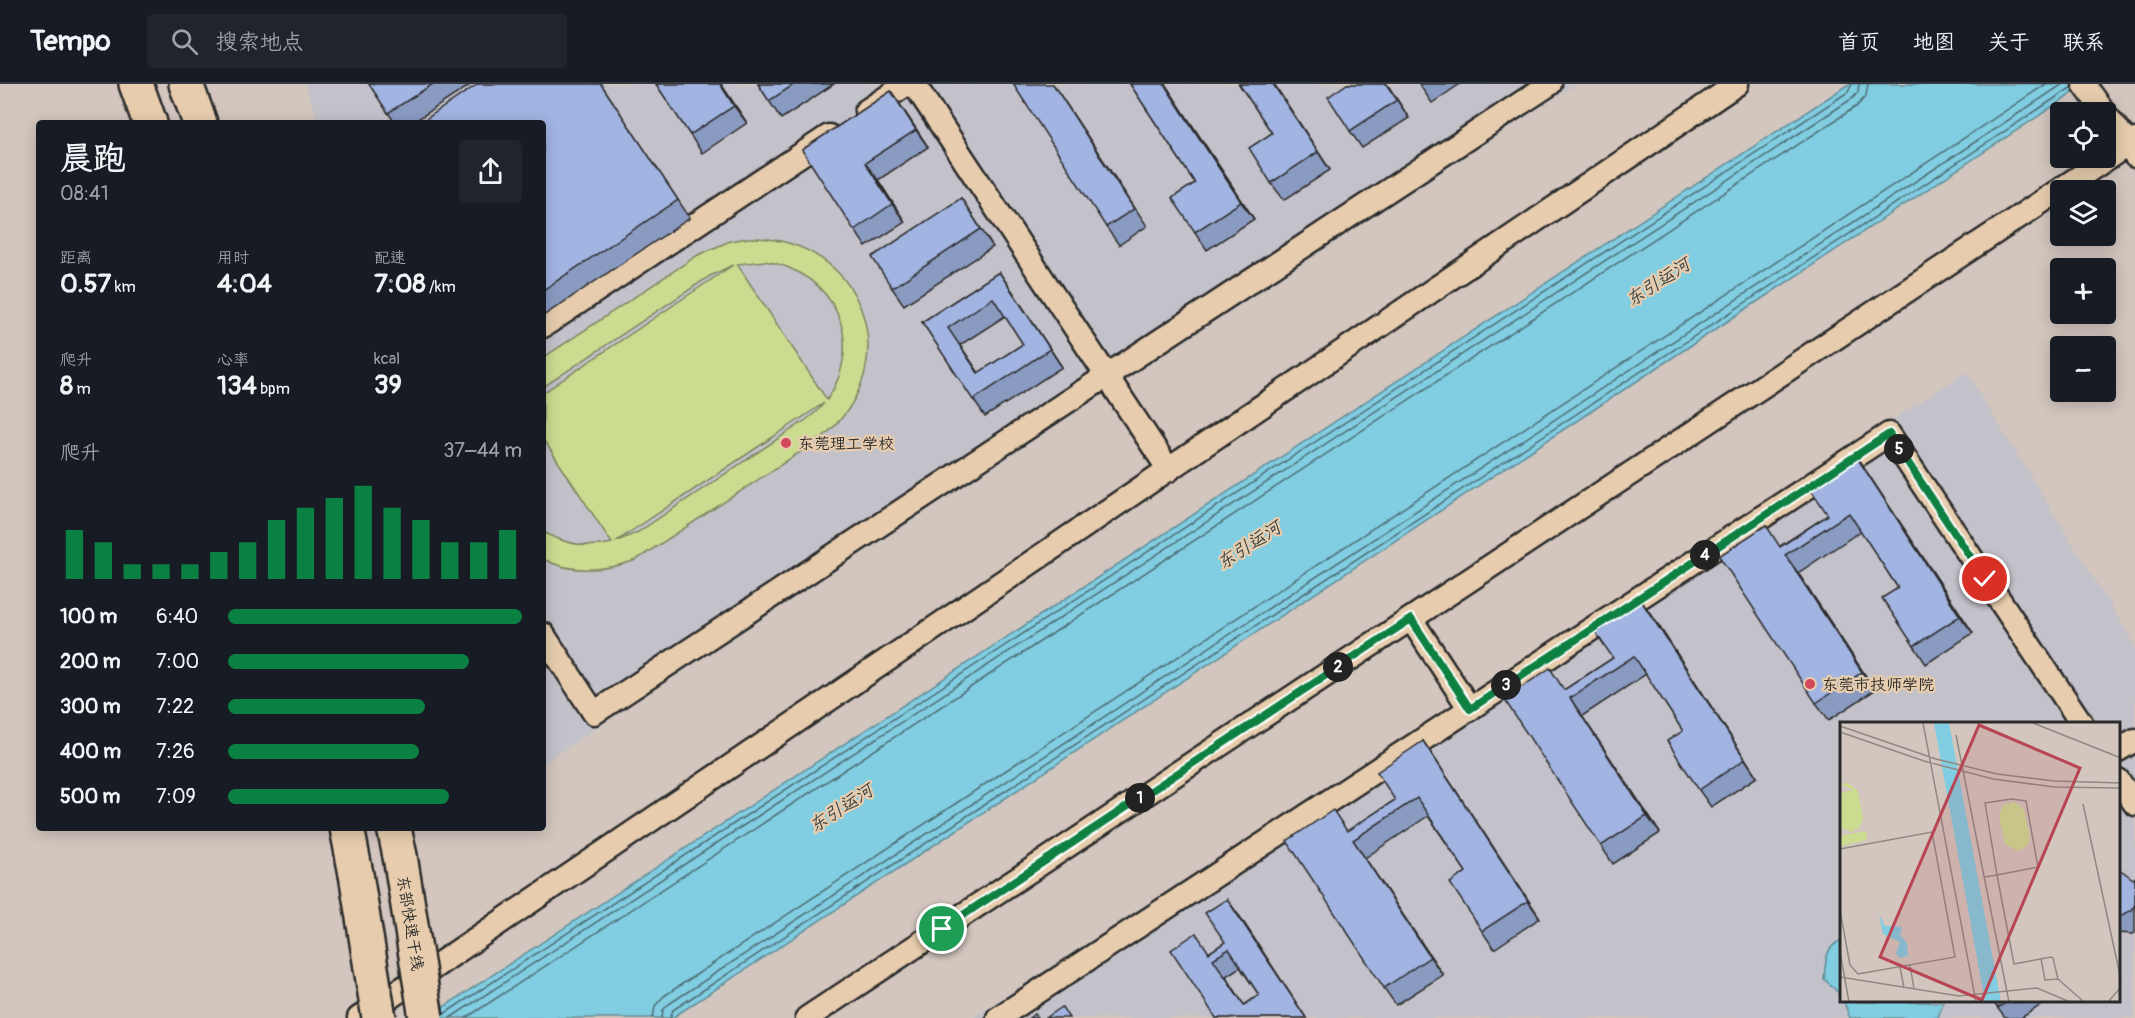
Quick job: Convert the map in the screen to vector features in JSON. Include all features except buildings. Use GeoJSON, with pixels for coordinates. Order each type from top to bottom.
{"type":"FeatureCollection","features":[{"type":"Feature","properties":{"kind":"highway"},"geometry":{"type":"LineString","coordinates":[[136,84],[149,120]]}},
{"type":"Feature","properties":{"kind":"highway"},"geometry":{"type":"LineString","coordinates":[[186,84],[199,120]]}},
{"type":"Feature","properties":{"kind":"highway"},"geometry":{"type":"LineString","coordinates":[[348,831],[380,1018]]}},
{"type":"Feature","properties":{"kind":"highway","name":"东部快速干线"},"geometry":{"type":"LineString","coordinates":[[397,842],[426,1018]]}},
{"type":"Feature","properties":{"kind":"street"},"geometry":{"type":"LineString","coordinates":[[546,324],[907,84]]}},
{"type":"Feature","properties":{"kind":"street"},"geometry":{"type":"LineString","coordinates":[[914,84],[1169,470]]}},
{"type":"Feature","properties":{"kind":"street"},"geometry":{"type":"LineString","coordinates":[[546,639],[594,713],[1550,84]]}},
{"type":"Feature","properties":{"kind":"street"},"geometry":{"type":"LineString","coordinates":[[359,1018],[1737,84]]}},
{"type":"Feature","properties":{"kind":"street"},"geometry":{"type":"LineString","coordinates":[[807,1018],[1411,619],[2133,147],[2116,126]]}},
{"type":"Feature","properties":{"kind":"street"},"geometry":{"type":"LineString","coordinates":[[998,1018],[1889,434],[2081,722]]}},
{"type":"Feature","properties":{"kind":"street"},"geometry":{"type":"LineString","coordinates":[[1411,619],[1470,709]]}},
{"type":"Feature","properties":{"kind":"street"},"geometry":{"type":"LineString","coordinates":[[2120,749],[2135,740]]}},
{"type":"Feature","properties":{"kind":"street"},"geometry":{"type":"LineString","coordinates":[[2120,783],[2135,804]]}},
{"type":"Feature","properties":{"kind":"shaded area","name":"东莞理工学校"},"geometry":{"type":"Polygon","coordinates":[[[305,84],[1576,84],[546,761],[546,120],[318,120],[305,84]]]}},
{"type":"Feature","properties":{"kind":"shaded area","name":"东莞市技师学院"},"geometry":{"type":"Polygon","coordinates":[[[1966,372],[2135,645],[2135,1018],[972,1018],[1966,372]]]}},
{"type":"Feature","properties":{"kind":"green space"},"geometry":{"type":"Polygon","coordinates":[[[748,238],[788,243],[821,258],[846,282],[862,311],[868,343],[863,377],[848,410],[820,439],[636,560],[612,567],[589,569],[565,567],[546,560],[546,533],[577,544],[612,543],[546,444],[546,391],[733,265],[710,276],[546,385],[546,356],[698,255],[730,241],[748,238]],[[765,261],[737,264],[827,400],[839,377],[844,355],[843,333],[837,312],[825,294],[809,279],[789,268],[765,261]],[[824,403],[615,542],[638,532],[817,411],[824,403]]]}},
{"type":"Feature","properties":{"kind":"water","name":"东引运河"},"geometry":{"type":"Polygon","coordinates":[[[1849,84],[2087,84],[2060,102],[2050,102],[2050,108],[672,1018],[427,1018],[1849,84]]]}},
{"type":"Feature","properties":{"kind":"water"},"geometry":{"type":"Polygon","coordinates":[[[1840,941],[1840,994],[1824,979],[1826,961],[1831,947],[1840,941]]]}},
{"type":"Feature","properties":{"kind":"water"},"geometry":{"type":"Polygon","coordinates":[[[1844,1003],[1943,1003],[1938,1018],[1850,1018],[1844,1003]]]}},
{"type":"Feature","properties":{"kind":"place","name":"东莞理工学校"},"geometry":{"type":"Point","coordinates":[786,443]}},
{"type":"Feature","properties":{"kind":"place","name":"东莞市技师学院"},"geometry":{"type":"Point","coordinates":[1810,684]}},
{"type":"Feature","properties":{"kind":"route"},"geometry":{"type":"LineString","coordinates":[[942,929],[1411,619],[1470,709],[1889,434],[1985,579]]}}]}
